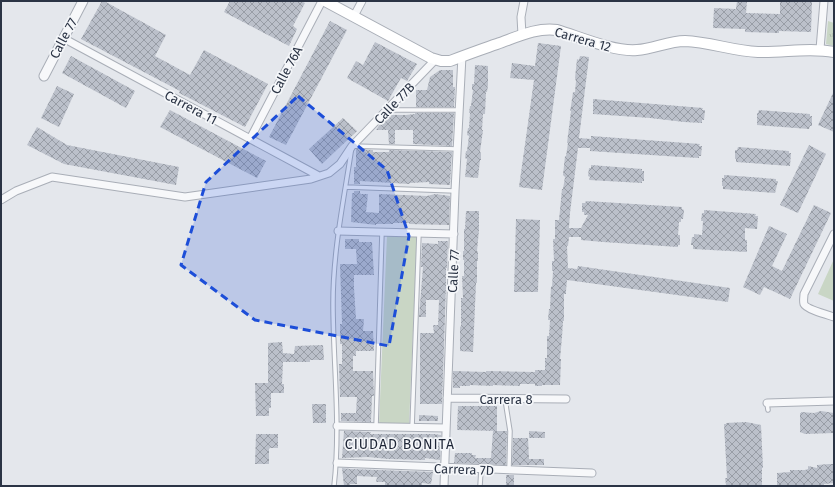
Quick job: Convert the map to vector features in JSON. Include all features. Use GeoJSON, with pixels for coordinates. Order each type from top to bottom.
{"type":"FeatureCollection","features":[{"type":"Feature","properties":{"kind":"main road"},"geometry":{"type":"LineString","coordinates":[[323,1],[435,60]]}},
{"type":"Feature","properties":{"kind":"main road","name":"Carrera 12"},"geometry":{"type":"LineString","coordinates":[[435,60],[445,62],[540,30],[553,30],[623,50],[638,50],[682,41],[697,42],[733,50],[760,52],[820,49],[834,52]]}},
{"type":"Feature","properties":{"kind":"street","name":"Calle 77"},"geometry":{"type":"LineString","coordinates":[[44,76],[83,1]]}},
{"type":"Feature","properties":{"kind":"street","name":"Calle 76A"},"geometry":{"type":"LineString","coordinates":[[250,139],[323,1]]}},
{"type":"Feature","properties":{"kind":"street"},"geometry":{"type":"LineString","coordinates":[[354,16],[362,1]]}},
{"type":"Feature","properties":{"kind":"street"},"geometry":{"type":"LineString","coordinates":[[522,35],[521,18],[524,1]]}},
{"type":"Feature","properties":{"kind":"street"},"geometry":{"type":"LineString","coordinates":[[820,49],[824,1]]}},
{"type":"Feature","properties":{"kind":"street","name":"Carrera 11"},"geometry":{"type":"LineString","coordinates":[[63,38],[319,176]]}},
{"type":"Feature","properties":{"kind":"street","name":"Calle 77"},"geometry":{"type":"LineString","coordinates":[[444,486],[462,56]]}},
{"type":"Feature","properties":{"kind":"street","name":"Calle 77B"},"geometry":{"type":"LineString","coordinates":[[1,200],[16,191],[52,178],[185,197],[311,179],[329,173],[340,164],[352,146],[435,60]]}},
{"type":"Feature","properties":{"kind":"street"},"geometry":{"type":"LineString","coordinates":[[338,231],[454,234]]}},
{"type":"Feature","properties":{"kind":"street"},"geometry":{"type":"LineString","coordinates":[[834,234],[804,294],[803,302],[807,308],[834,317]]}},
{"type":"Feature","properties":{"kind":"street","name":"Carrera 8"},"geometry":{"type":"LineString","coordinates":[[447,398],[566,399]]}},
{"type":"Feature","properties":{"kind":"street"},"geometry":{"type":"LineString","coordinates":[[767,407],[834,401]]}},
{"type":"Feature","properties":{"kind":"street"},"geometry":{"type":"LineString","coordinates":[[337,426],[376,428],[446,428]]}},
{"type":"Feature","properties":{"kind":"street","name":"Carrera 7D"},"geometry":{"type":"LineString","coordinates":[[337,464],[592,473]]}},
{"type":"Feature","properties":{"kind":"lane"},"geometry":{"type":"LineString","coordinates":[[387,110],[460,110]]}},
{"type":"Feature","properties":{"kind":"lane"},"geometry":{"type":"LineString","coordinates":[[334,486],[337,464],[337,426],[333,304],[334,266],[338,231],[352,146],[458,149]]}},
{"type":"Feature","properties":{"kind":"lane"},"geometry":{"type":"LineString","coordinates":[[346,187],[456,191]]}},
{"type":"Feature","properties":{"kind":"lane"},"geometry":{"type":"LineString","coordinates":[[376,428],[382,232]]}},
{"type":"Feature","properties":{"kind":"lane"},"geometry":{"type":"LineString","coordinates":[[412,428],[419,233]]}},
{"type":"Feature","properties":{"kind":"lane"},"geometry":{"type":"LineString","coordinates":[[505,398],[510,431],[509,470]]}},
{"type":"Feature","properties":{"kind":"lane"},"geometry":{"type":"LineString","coordinates":[[480,486],[481,470]]}},
{"type":"Feature","properties":{"kind":"highlighted area"},"geometry":{"type":"Polygon","coordinates":[[[298,96],[387,170],[409,236],[389,346],[255,320],[181,265],[206,182],[298,96]]]}},
{"type":"Feature","properties":{"kind":"green space"},"geometry":{"type":"Polygon","coordinates":[[[828,21],[834,23],[834,46],[826,44],[828,21]]]}},
{"type":"Feature","properties":{"kind":"green space"},"geometry":{"type":"Polygon","coordinates":[[[387,235],[417,236],[409,425],[379,424],[387,235]]]}},
{"type":"Feature","properties":{"kind":"green space"},"geometry":{"type":"Polygon","coordinates":[[[834,259],[834,301],[818,294],[834,259]]]}},
{"type":"Feature","properties":{"kind":"building"},"geometry":{"type":"Polygon","coordinates":[[[102,1],[166,35],[155,56],[190,75],[204,50],[268,84],[245,127],[179,93],[180,91],[81,39],[102,1]]]}},
{"type":"Feature","properties":{"kind":"building"},"geometry":{"type":"Polygon","coordinates":[[[230,1],[301,1],[305,3],[293,26],[297,29],[289,46],[224,12],[230,1]]]}},
{"type":"Feature","properties":{"kind":"building"},"geometry":{"type":"Polygon","coordinates":[[[737,1],[747,1],[746,13],[780,14],[780,1],[812,1],[811,32],[745,32],[745,29],[713,28],[714,8],[736,9],[737,1]]]}},
{"type":"Feature","properties":{"kind":"building"},"geometry":{"type":"Polygon","coordinates":[[[330,21],[347,30],[286,145],[269,137],[330,21]]]}},
{"type":"Feature","properties":{"kind":"building"},"geometry":{"type":"Polygon","coordinates":[[[375,42],[417,64],[407,81],[401,78],[388,101],[347,78],[356,61],[363,65],[375,42]]]}},
{"type":"Feature","properties":{"kind":"building"},"geometry":{"type":"Polygon","coordinates":[[[538,43],[561,46],[542,190],[519,187],[534,80],[510,78],[512,63],[535,66],[538,43]]]}},
{"type":"Feature","properties":{"kind":"building"},"geometry":{"type":"Polygon","coordinates":[[[71,56],[135,91],[126,108],[62,73],[71,56]]]}},
{"type":"Feature","properties":{"kind":"building"},"geometry":{"type":"Polygon","coordinates":[[[580,56],[589,57],[579,138],[591,139],[591,136],[700,144],[699,146],[702,146],[701,156],[699,156],[699,158],[590,151],[590,148],[578,148],[569,228],[581,228],[588,215],[584,215],[584,212],[582,212],[582,203],[585,203],[586,201],[682,207],[684,210],[683,219],[679,222],[678,235],[680,235],[680,245],[678,245],[678,247],[581,240],[581,237],[569,237],[567,246],[568,268],[577,269],[578,266],[730,288],[728,302],[567,280],[566,294],[564,294],[560,385],[470,385],[460,386],[460,388],[453,388],[453,371],[535,372],[535,370],[545,370],[545,358],[547,358],[547,336],[549,336],[550,320],[548,320],[551,286],[552,287],[552,261],[554,261],[553,239],[555,239],[555,220],[559,220],[562,189],[565,177],[563,175],[568,143],[570,111],[573,92],[575,92],[577,59],[579,60],[580,56]]]}},
{"type":"Feature","properties":{"kind":"building"},"geometry":{"type":"Polygon","coordinates":[[[475,65],[488,66],[488,85],[486,92],[485,114],[483,114],[483,130],[480,152],[481,160],[478,178],[465,177],[467,159],[465,158],[469,136],[467,135],[475,65]]]}},
{"type":"Feature","properties":{"kind":"building"},"geometry":{"type":"Polygon","coordinates":[[[440,70],[453,70],[453,87],[455,87],[454,107],[416,107],[416,90],[427,90],[430,77],[440,70]]]}},
{"type":"Feature","properties":{"kind":"building"},"geometry":{"type":"Polygon","coordinates":[[[57,86],[74,94],[59,127],[41,118],[57,86]]]}},
{"type":"Feature","properties":{"kind":"building"},"geometry":{"type":"Polygon","coordinates":[[[834,91],[834,132],[818,125],[834,91]]]}},
{"type":"Feature","properties":{"kind":"building"},"geometry":{"type":"Polygon","coordinates":[[[593,99],[703,108],[702,110],[705,110],[704,120],[702,120],[702,123],[593,114],[593,99]]]}},
{"type":"Feature","properties":{"kind":"building"},"geometry":{"type":"Polygon","coordinates":[[[170,110],[266,161],[257,178],[160,127],[170,110]]]}},
{"type":"Feature","properties":{"kind":"building"},"geometry":{"type":"Polygon","coordinates":[[[759,110],[810,114],[810,116],[812,116],[812,126],[810,126],[809,129],[757,125],[757,113],[759,110]]]}},
{"type":"Feature","properties":{"kind":"building"},"geometry":{"type":"Polygon","coordinates":[[[415,113],[454,113],[452,146],[413,144],[413,130],[395,130],[395,144],[389,144],[388,130],[376,130],[380,124],[384,124],[385,119],[389,119],[389,115],[406,115],[415,113]]]}},
{"type":"Feature","properties":{"kind":"building"},"geometry":{"type":"Polygon","coordinates":[[[343,118],[357,131],[322,164],[309,149],[343,118]]]}},
{"type":"Feature","properties":{"kind":"building"},"geometry":{"type":"Polygon","coordinates":[[[37,127],[67,145],[179,167],[176,185],[64,164],[27,145],[37,127]]]}},
{"type":"Feature","properties":{"kind":"building"},"geometry":{"type":"Polygon","coordinates":[[[809,145],[826,154],[798,213],[780,205],[809,145]]]}},
{"type":"Feature","properties":{"kind":"building"},"geometry":{"type":"Polygon","coordinates":[[[738,147],[789,151],[789,153],[791,153],[790,166],[736,162],[735,150],[737,150],[738,147]]]}},
{"type":"Feature","properties":{"kind":"building"},"geometry":{"type":"Polygon","coordinates":[[[356,149],[373,150],[373,152],[389,152],[389,150],[452,152],[450,185],[429,184],[429,182],[409,184],[360,181],[360,184],[354,184],[356,149]]]}},
{"type":"Feature","properties":{"kind":"building"},"geometry":{"type":"Polygon","coordinates":[[[591,165],[642,169],[642,171],[644,171],[644,181],[642,181],[642,183],[589,180],[589,168],[591,168],[591,165]]]}},
{"type":"Feature","properties":{"kind":"building"},"geometry":{"type":"Polygon","coordinates":[[[724,175],[776,179],[776,181],[778,181],[775,193],[723,189],[722,178],[724,178],[724,175]]]}},
{"type":"Feature","properties":{"kind":"building"},"geometry":{"type":"Polygon","coordinates":[[[354,191],[360,191],[361,194],[368,194],[366,212],[379,213],[379,194],[427,196],[435,194],[450,196],[449,225],[393,223],[376,225],[351,222],[352,193],[354,193],[354,191]]]}},
{"type":"Feature","properties":{"kind":"building"},"geometry":{"type":"Polygon","coordinates":[[[814,205],[831,213],[790,299],[764,287],[760,295],[743,287],[769,226],[787,234],[772,266],[782,271],[814,205]]]}},
{"type":"Feature","properties":{"kind":"building"},"geometry":{"type":"Polygon","coordinates":[[[704,210],[756,214],[755,216],[758,216],[757,229],[745,228],[747,252],[693,249],[693,245],[691,245],[692,237],[694,237],[694,234],[702,235],[703,221],[701,221],[704,210]]]}},
{"type":"Feature","properties":{"kind":"building"},"geometry":{"type":"Polygon","coordinates":[[[466,211],[479,211],[473,352],[460,351],[461,298],[463,298],[462,276],[464,276],[463,251],[466,211]]]}},
{"type":"Feature","properties":{"kind":"building"},"geometry":{"type":"Polygon","coordinates":[[[516,219],[540,220],[538,292],[514,292],[516,219]]]}},
{"type":"Feature","properties":{"kind":"building"},"geometry":{"type":"Polygon","coordinates":[[[345,239],[359,239],[359,242],[372,242],[374,275],[354,275],[354,288],[356,319],[364,319],[363,331],[373,331],[374,351],[356,351],[356,356],[353,356],[353,371],[373,371],[374,396],[372,396],[371,422],[341,421],[341,413],[356,413],[357,397],[340,397],[339,364],[342,364],[342,344],[340,344],[340,324],[342,324],[340,264],[357,264],[356,249],[345,249],[345,239]]]}},
{"type":"Feature","properties":{"kind":"building"},"geometry":{"type":"Polygon","coordinates":[[[438,241],[448,241],[442,404],[420,404],[420,333],[434,333],[433,325],[438,325],[439,300],[426,300],[426,317],[419,317],[423,267],[421,267],[422,243],[438,244],[438,241]]]}},
{"type":"Feature","properties":{"kind":"building"},"geometry":{"type":"Polygon","coordinates":[[[282,342],[283,353],[294,354],[295,346],[323,345],[324,360],[310,360],[310,362],[283,362],[282,384],[284,384],[284,393],[271,393],[271,408],[269,408],[269,416],[256,416],[255,383],[268,383],[268,343],[282,342]]]}},
{"type":"Feature","properties":{"kind":"building"},"geometry":{"type":"Polygon","coordinates":[[[312,404],[326,404],[326,423],[313,423],[312,404]]]}},
{"type":"Feature","properties":{"kind":"building"},"geometry":{"type":"Polygon","coordinates":[[[458,406],[497,406],[497,431],[457,430],[458,406]]]}},
{"type":"Feature","properties":{"kind":"building"},"geometry":{"type":"Polygon","coordinates":[[[821,411],[834,413],[834,433],[805,434],[800,432],[801,412],[814,413],[821,411]]]}},
{"type":"Feature","properties":{"kind":"building"},"geometry":{"type":"Polygon","coordinates":[[[419,415],[438,416],[438,421],[419,421],[419,415]]]}},
{"type":"Feature","properties":{"kind":"building"},"geometry":{"type":"Polygon","coordinates":[[[746,422],[761,425],[763,468],[762,486],[726,485],[725,478],[727,478],[724,424],[746,422]]]}},
{"type":"Feature","properties":{"kind":"building"},"geometry":{"type":"Polygon","coordinates":[[[344,431],[371,432],[370,434],[441,435],[440,460],[425,458],[425,460],[368,457],[342,458],[344,431]]]}},
{"type":"Feature","properties":{"kind":"building"},"geometry":{"type":"Polygon","coordinates":[[[493,431],[507,431],[506,465],[454,463],[455,453],[472,453],[472,455],[476,455],[475,458],[491,458],[493,431]]]}},
{"type":"Feature","properties":{"kind":"building"},"geometry":{"type":"Polygon","coordinates":[[[529,431],[545,432],[545,438],[529,438],[529,431]]]}},
{"type":"Feature","properties":{"kind":"building"},"geometry":{"type":"Polygon","coordinates":[[[256,434],[278,434],[278,448],[269,449],[269,464],[255,464],[256,434]]]}},
{"type":"Feature","properties":{"kind":"building"},"geometry":{"type":"Polygon","coordinates":[[[513,438],[528,438],[529,459],[544,459],[544,465],[512,465],[513,438]]]}},
{"type":"Feature","properties":{"kind":"building"},"geometry":{"type":"Polygon","coordinates":[[[834,464],[834,483],[824,484],[824,486],[777,486],[777,473],[790,472],[790,470],[805,470],[808,469],[808,466],[817,468],[817,465],[834,464]]]}},
{"type":"Feature","properties":{"kind":"building"},"geometry":{"type":"Polygon","coordinates":[[[342,468],[433,472],[431,484],[422,483],[422,486],[385,486],[385,482],[376,482],[377,477],[357,476],[357,484],[344,486],[342,468]]]}},
{"type":"Feature","properties":{"kind":"building"},"geometry":{"type":"Polygon","coordinates":[[[506,475],[514,475],[514,486],[506,486],[506,475]]]}},
{"type":"Feature","properties":{"kind":"district","name":"CIUDAD BONITA"},"geometry":{"type":"Point","coordinates":[400,444]}}]}
